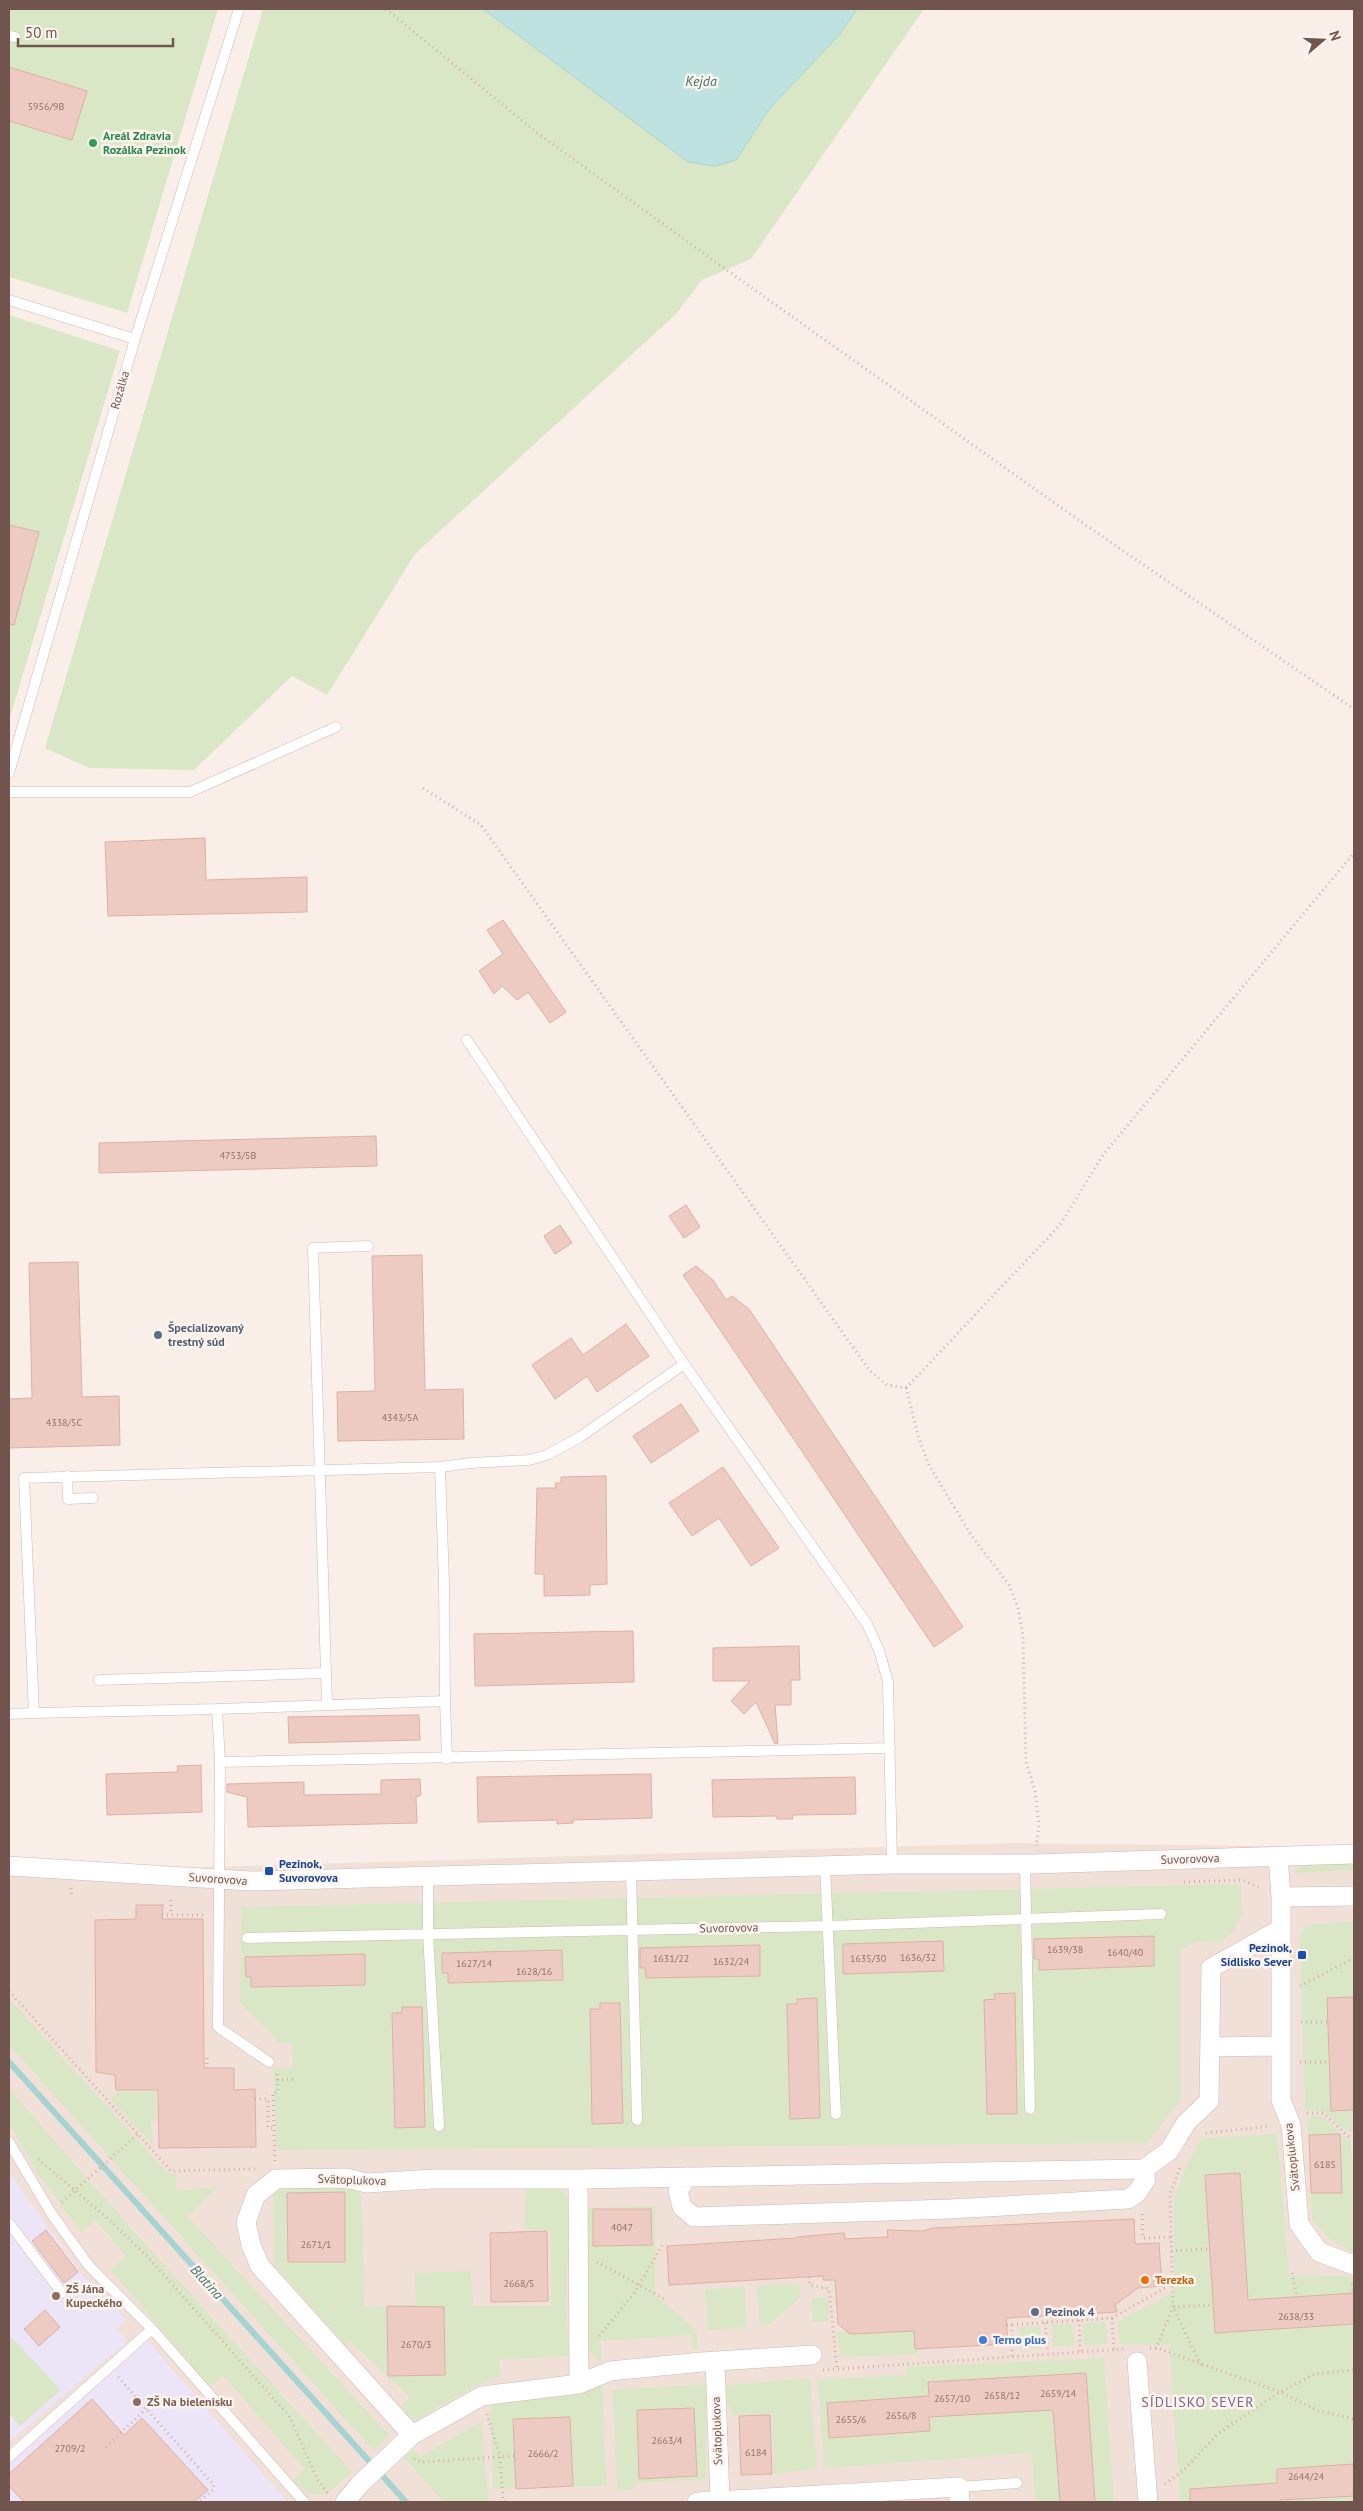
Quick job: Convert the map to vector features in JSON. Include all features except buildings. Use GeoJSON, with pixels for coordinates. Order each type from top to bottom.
{"type":"FeatureCollection","features":[{"type":"Feature","properties":{"kind":"street","name":"Suvorovova"},"geometry":{"type":"LineString","coordinates":[[9,1866],[250,1881],[892,1864],[1029,1864],[1354,1854]]}},
{"type":"Feature","properties":{"kind":"street","name":"Svätoplukova"},"geometry":{"type":"LineString","coordinates":[[1278,1856],[1280,1897],[1280,2100],[1296,2119],[1299,2224],[1320,2252],[1354,2264]]}},
{"type":"Feature","properties":{"kind":"street"},"geometry":{"type":"LineString","coordinates":[[1280,1897],[1354,1896]]}},
{"type":"Feature","properties":{"kind":"street"},"geometry":{"type":"LineString","coordinates":[[687,2177],[678,2190],[682,2208],[694,2218],[950,2209],[1128,2199],[1137,2192],[1146,2179],[1144,2169],[1169,2151],[1186,2124],[1209,2102],[1211,1968],[1280,1930]]}},
{"type":"Feature","properties":{"kind":"street"},"geometry":{"type":"LineString","coordinates":[[1210,2047],[1280,2046]]}},
{"type":"Feature","properties":{"kind":"street","name":"Svätoplukova"},"geometry":{"type":"LineString","coordinates":[[276,2179],[346,2178],[367,2183],[433,2179],[578,2179],[1144,2169]]}},
{"type":"Feature","properties":{"kind":"street"},"geometry":{"type":"LineString","coordinates":[[276,2179],[256,2195],[246,2222],[251,2245],[260,2266],[412,2434]]}},
{"type":"Feature","properties":{"kind":"street"},"geometry":{"type":"LineString","coordinates":[[578,2179],[579,2384]]}},
{"type":"Feature","properties":{"kind":"street"},"geometry":{"type":"LineString","coordinates":[[1139,2353],[1148,2502]]}},
{"type":"Feature","properties":{"kind":"street","name":"Svätoplukova"},"geometry":{"type":"LineString","coordinates":[[715,2361],[720,2501]]}},
{"type":"Feature","properties":{"kind":"street"},"geometry":{"type":"LineString","coordinates":[[338,2500],[400,2453],[412,2434],[482,2396],[579,2384],[610,2371],[715,2361],[816,2362]]}},
{"type":"Feature","properties":{"kind":"street"},"geometry":{"type":"LineString","coordinates":[[697,2502],[960,2495]]}},
{"type":"Feature","properties":{"kind":"lane","name":"Rozálka"},"geometry":{"type":"LineString","coordinates":[[9,773],[135,339],[239,9]]}},
{"type":"Feature","properties":{"kind":"lane"},"geometry":{"type":"LineString","coordinates":[[9,300],[135,339]]}},
{"type":"Feature","properties":{"kind":"lane"},"geometry":{"type":"LineString","coordinates":[[9,792],[190,792],[336,727]]}},
{"type":"Feature","properties":{"kind":"lane"},"geometry":{"type":"LineString","coordinates":[[467,1040],[684,1364],[867,1624],[879,1650],[888,1682],[892,1864]]}},
{"type":"Feature","properties":{"kind":"lane"},"geometry":{"type":"LineString","coordinates":[[327,1705],[313,1248],[368,1246]]}},
{"type":"Feature","properties":{"kind":"lane"},"geometry":{"type":"LineString","coordinates":[[34,1713],[24,1478],[440,1467],[470,1463],[529,1460],[547,1455],[580,1438],[684,1364]]}},
{"type":"Feature","properties":{"kind":"lane"},"geometry":{"type":"LineString","coordinates":[[440,1467],[447,1759]]}},
{"type":"Feature","properties":{"kind":"lane"},"geometry":{"type":"LineString","coordinates":[[68,1476],[68,1499],[93,1498]]}},
{"type":"Feature","properties":{"kind":"lane"},"geometry":{"type":"LineString","coordinates":[[99,1680],[326,1673]]}},
{"type":"Feature","properties":{"kind":"lane"},"geometry":{"type":"LineString","coordinates":[[9,1714],[445,1701]]}},
{"type":"Feature","properties":{"kind":"lane"},"geometry":{"type":"LineString","coordinates":[[217,1709],[220,1762],[218,2027],[271,2066]]}},
{"type":"Feature","properties":{"kind":"lane"},"geometry":{"type":"LineString","coordinates":[[220,1762],[447,1759],[890,1748]]}},
{"type":"Feature","properties":{"kind":"lane"},"geometry":{"type":"LineString","coordinates":[[1029,1864],[1025,1919],[1030,2109]]}},
{"type":"Feature","properties":{"kind":"lane"},"geometry":{"type":"LineString","coordinates":[[825,1866],[836,2114]]}},
{"type":"Feature","properties":{"kind":"lane"},"geometry":{"type":"LineString","coordinates":[[631,1871],[637,2120]]}},
{"type":"Feature","properties":{"kind":"lane"},"geometry":{"type":"LineString","coordinates":[[428,1876],[428,1934],[439,2126]]}},
{"type":"Feature","properties":{"kind":"lane","name":"Suvorovova"},"geometry":{"type":"LineString","coordinates":[[247,1938],[828,1926],[1161,1914]]}},
{"type":"Feature","properties":{"kind":"lane"},"geometry":{"type":"LineString","coordinates":[[9,2142],[51,2213],[90,2266],[152,2329],[304,2502]]}},
{"type":"Feature","properties":{"kind":"lane"},"geometry":{"type":"LineString","coordinates":[[9,2223],[62,2293]]}},
{"type":"Feature","properties":{"kind":"lane"},"geometry":{"type":"LineString","coordinates":[[9,2457],[152,2329]]}},
{"type":"Feature","properties":{"kind":"lane"},"geometry":{"type":"LineString","coordinates":[[960,2495],[1017,2483]]}},
{"type":"Feature","properties":{"kind":"path"},"geometry":{"type":"LineString","coordinates":[[386,9],[536,132],[721,266],[1087,526],[1354,709]]}},
{"type":"Feature","properties":{"kind":"path"},"geometry":{"type":"LineString","coordinates":[[423,788],[481,825],[870,1371],[886,1385],[906,1388]]}},
{"type":"Feature","properties":{"kind":"path"},"geometry":{"type":"LineString","coordinates":[[906,1388],[1060,1225],[1103,1155],[1354,853]]}},
{"type":"Feature","properties":{"kind":"path"},"geometry":{"type":"LineString","coordinates":[[906,1388],[919,1439],[929,1465],[972,1535],[1009,1585],[1018,1608],[1023,1636],[1026,1762],[1035,1791],[1039,1825],[1029,1864]]}},
{"type":"Feature","properties":{"kind":"path"},"geometry":{"type":"LineString","coordinates":[[1184,1882],[1242,1880],[1280,1897]]}},
{"type":"Feature","properties":{"kind":"path"},"geometry":{"type":"LineString","coordinates":[[171,1900],[171,1915]]}},
{"type":"Feature","properties":{"kind":"path"},"geometry":{"type":"LineString","coordinates":[[162,1915],[207,1914]]}},
{"type":"Feature","properties":{"kind":"path"},"geometry":{"type":"LineString","coordinates":[[1297,1988],[1354,1958]]}},
{"type":"Feature","properties":{"kind":"path"},"geometry":{"type":"LineString","coordinates":[[9,1991],[171,2171],[269,2168],[276,2179]]}},
{"type":"Feature","properties":{"kind":"path"},"geometry":{"type":"LineString","coordinates":[[1298,2022],[1328,2022]]}},
{"type":"Feature","properties":{"kind":"path"},"geometry":{"type":"LineString","coordinates":[[207,2058],[208,2068]]}},
{"type":"Feature","properties":{"kind":"path"},"geometry":{"type":"LineString","coordinates":[[1300,2062],[1329,2062]]}},
{"type":"Feature","properties":{"kind":"path"},"geometry":{"type":"LineString","coordinates":[[271,2066],[277,2070],[278,2092],[273,2093],[276,2179]]}},
{"type":"Feature","properties":{"kind":"path"},"geometry":{"type":"LineString","coordinates":[[277,2080],[294,2079]]}},
{"type":"Feature","properties":{"kind":"path"},"geometry":{"type":"LineString","coordinates":[[255,2099],[268,2099],[268,2128],[274,2128]]}},
{"type":"Feature","properties":{"kind":"path"},"geometry":{"type":"LineString","coordinates":[[1198,2134],[1323,2113],[1349,2137]]}},
{"type":"Feature","properties":{"kind":"path"},"geometry":{"type":"LineString","coordinates":[[51,2213],[138,2134]]}},
{"type":"Feature","properties":{"kind":"path"},"geometry":{"type":"LineString","coordinates":[[31,2153],[76,2190],[147,2256],[289,2416],[318,2480],[338,2500]]}},
{"type":"Feature","properties":{"kind":"path"},"geometry":{"type":"LineString","coordinates":[[1181,2166],[1170,2193],[1173,2307],[1201,2366]]}},
{"type":"Feature","properties":{"kind":"path"},"geometry":{"type":"LineString","coordinates":[[1141,2209],[1143,2238],[1171,2237]]}},
{"type":"Feature","properties":{"kind":"path"},"geometry":{"type":"LineString","coordinates":[[598,2338],[638,2286],[663,2244]]}},
{"type":"Feature","properties":{"kind":"path"},"geometry":{"type":"LineString","coordinates":[[1171,2250],[1209,2249]]}},
{"type":"Feature","properties":{"kind":"path"},"geometry":{"type":"LineString","coordinates":[[593,2259],[638,2286],[666,2300]]}},
{"type":"Feature","properties":{"kind":"path"},"geometry":{"type":"LineString","coordinates":[[1292,2274],[1297,2296]]}},
{"type":"Feature","properties":{"kind":"path"},"geometry":{"type":"LineString","coordinates":[[809,2277],[810,2285],[829,2289],[837,2369]]}},
{"type":"Feature","properties":{"kind":"path"},"geometry":{"type":"LineString","coordinates":[[1006,2325],[1112,2318],[1172,2284]]}},
{"type":"Feature","properties":{"kind":"path"},"geometry":{"type":"LineString","coordinates":[[1173,2307],[1214,2305]]}},
{"type":"Feature","properties":{"kind":"path"},"geometry":{"type":"LineString","coordinates":[[1157,2348],[1173,2307]]}},
{"type":"Feature","properties":{"kind":"path"},"geometry":{"type":"LineString","coordinates":[[1112,2318],[1114,2349]]}},
{"type":"Feature","properties":{"kind":"path"},"geometry":{"type":"LineString","coordinates":[[1078,2320],[1080,2352]]}},
{"type":"Feature","properties":{"kind":"path"},"geometry":{"type":"LineString","coordinates":[[1045,2323],[1048,2353]]}},
{"type":"Feature","properties":{"kind":"path"},"geometry":{"type":"LineString","coordinates":[[1012,2325],[1012,2356]]}},
{"type":"Feature","properties":{"kind":"path"},"geometry":{"type":"LineString","coordinates":[[816,2362],[837,2369],[1114,2349],[1139,2353],[1157,2348],[1201,2366],[1280,2392],[1319,2411],[1354,2419]]}},
{"type":"Feature","properties":{"kind":"path"},"geometry":{"type":"LineString","coordinates":[[1139,2353],[1157,2348]]}},
{"type":"Feature","properties":{"kind":"path"},"geometry":{"type":"LineString","coordinates":[[109,2368],[147,2408],[214,2485],[214,2490],[199,2502]]}},
{"type":"Feature","properties":{"kind":"path"},"geometry":{"type":"LineString","coordinates":[[1164,2485],[1185,2469],[1219,2433],[1280,2392],[1316,2374],[1354,2370]]}},
{"type":"Feature","properties":{"kind":"path"},"geometry":{"type":"LineString","coordinates":[[482,2396],[500,2456],[503,2500],[506,2502]]}},
{"type":"Feature","properties":{"kind":"path"},"geometry":{"type":"LineString","coordinates":[[106,2447],[147,2408]]}},
{"type":"Feature","properties":{"kind":"path"},"geometry":{"type":"LineString","coordinates":[[400,2453],[420,2462],[515,2456]]}},
{"type":"Feature","properties":{"kind":"shaded area"},"geometry":{"type":"Polygon","coordinates":[[[1013,1843],[1354,1847],[1354,2502],[9,2502],[9,1873],[1013,1843]]]}},
{"type":"Feature","properties":{"kind":"shaded area","name":"ZŠ Jána Kupeckého"},"geometry":{"type":"Polygon","coordinates":[[[9,2172],[80,2272],[127,2320],[117,2329],[128,2341],[9,2442],[9,2172]]]}},
{"type":"Feature","properties":{"kind":"shaded area","name":"ZŠ Na bielenisku"},"geometry":{"type":"Polygon","coordinates":[[[147,2340],[288,2502],[9,2502],[9,2455],[147,2340]]]}},
{"type":"Feature","properties":{"kind":"green space","name":"Areál Zdravia Rozálka Pezinok"},"geometry":{"type":"Polygon","coordinates":[[[9,9],[218,9],[127,313],[9,277],[9,9]]]}},
{"type":"Feature","properties":{"kind":"green space"},"geometry":{"type":"Polygon","coordinates":[[[263,9],[483,9],[688,162],[716,166],[736,160],[770,108],[839,35],[857,9],[924,9],[751,259],[702,280],[676,314],[415,554],[327,695],[292,676],[194,770],[89,768],[45,748],[263,9]]]}},
{"type":"Feature","properties":{"kind":"green space"},"geometry":{"type":"Polygon","coordinates":[[[9,315],[120,351],[9,721],[9,315]]]}},
{"type":"Feature","properties":{"kind":"green space"},"geometry":{"type":"Polygon","coordinates":[[[1354,1863],[1354,1870],[1293,1873],[1298,1869],[1313,1864],[1354,1863]]]}},
{"type":"Feature","properties":{"kind":"green space"},"geometry":{"type":"Polygon","coordinates":[[[1241,1884],[1242,1915],[1233,1932],[1221,1941],[1195,1942],[1181,1950],[1181,2100],[1147,2143],[277,2150],[273,2068],[293,2067],[292,2042],[276,2043],[275,2037],[240,2003],[241,1907],[1241,1884]]]}},
{"type":"Feature","properties":{"kind":"green space"},"geometry":{"type":"Polygon","coordinates":[[[1354,1921],[1354,2131],[1347,2131],[1324,2112],[1305,2110],[1300,1936],[1305,1925],[1354,1921]]]}},
{"type":"Feature","properties":{"kind":"green space"},"geometry":{"type":"Polygon","coordinates":[[[9,1999],[168,2173],[175,2173],[177,2191],[217,2187],[188,2217],[389,2435],[374,2451],[9,2045],[9,1999]]]}},
{"type":"Feature","properties":{"kind":"green space"},"geometry":{"type":"Polygon","coordinates":[[[9,2088],[136,2233],[352,2472],[330,2491],[317,2495],[310,2493],[293,2480],[304,2469],[224,2376],[210,2387],[111,2270],[126,2256],[95,2220],[81,2233],[37,2172],[9,2123],[9,2088]]]}},
{"type":"Feature","properties":{"kind":"green space"},"geometry":{"type":"Polygon","coordinates":[[[119,2091],[156,2091],[157,2120],[151,2121],[154,2146],[110,2099],[119,2091]]]}},
{"type":"Feature","properties":{"kind":"green space"},"geometry":{"type":"Polygon","coordinates":[[[1307,2116],[1322,2116],[1351,2142],[1354,2182],[1354,2253],[1329,2239],[1312,2220],[1307,2116]]]}},
{"type":"Feature","properties":{"kind":"green space"},"geometry":{"type":"Polygon","coordinates":[[[1277,2134],[1289,2275],[1354,2276],[1354,2299],[1247,2310],[1205,2175],[1215,2332],[1354,2324],[1354,2502],[1180,2502],[1169,2345],[1119,2344],[1118,2321],[1174,2292],[1174,2199],[1187,2164],[1202,2138],[1277,2134]]]}},
{"type":"Feature","properties":{"kind":"green space"},"geometry":{"type":"Polygon","coordinates":[[[346,2181],[361,2190],[365,2307],[416,2305],[415,2273],[471,2271],[473,2306],[551,2306],[550,2230],[525,2229],[526,2188],[553,2188],[564,2193],[570,2204],[566,2305],[569,2356],[499,2360],[500,2377],[485,2381],[415,2420],[401,2408],[410,2397],[349,2341],[346,2345],[274,2265],[274,2190],[277,2184],[346,2181]]]}},
{"type":"Feature","properties":{"kind":"green space"},"geometry":{"type":"Polygon","coordinates":[[[655,2206],[655,2295],[690,2324],[691,2328],[696,2328],[698,2349],[692,2350],[691,2335],[600,2341],[602,2363],[586,2350],[589,2208],[655,2206]]]}},
{"type":"Feature","properties":{"kind":"green space"},"geometry":{"type":"Polygon","coordinates":[[[799,2284],[800,2298],[770,2324],[760,2325],[757,2286],[799,2284]]]}},
{"type":"Feature","properties":{"kind":"green space"},"geometry":{"type":"Polygon","coordinates":[[[745,2287],[746,2327],[708,2330],[705,2289],[745,2287]]]}},
{"type":"Feature","properties":{"kind":"green space"},"geometry":{"type":"Polygon","coordinates":[[[828,2297],[829,2321],[813,2322],[811,2298],[828,2297]]]}},
{"type":"Feature","properties":{"kind":"green space"},"geometry":{"type":"Polygon","coordinates":[[[1106,2322],[1107,2344],[1084,2345],[1083,2323],[1106,2322]]]}},
{"type":"Feature","properties":{"kind":"green space"},"geometry":{"type":"Polygon","coordinates":[[[1072,2324],[1074,2346],[1053,2346],[1052,2325],[1072,2324]]]}},
{"type":"Feature","properties":{"kind":"green space"},"geometry":{"type":"Polygon","coordinates":[[[915,2326],[918,2354],[841,2357],[837,2332],[915,2326]]]}},
{"type":"Feature","properties":{"kind":"green space"},"geometry":{"type":"Polygon","coordinates":[[[1040,2326],[1041,2348],[1019,2348],[1019,2327],[1040,2326]]]}},
{"type":"Feature","properties":{"kind":"green space"},"geometry":{"type":"Polygon","coordinates":[[[9,2335],[61,2390],[20,2426],[9,2413],[9,2335]]]}},
{"type":"Feature","properties":{"kind":"green space"},"geometry":{"type":"Polygon","coordinates":[[[1104,2358],[1114,2502],[1036,2502],[1031,2453],[825,2468],[817,2380],[907,2375],[906,2367],[1104,2358]]]}},
{"type":"Feature","properties":{"kind":"green space"},"geometry":{"type":"Polygon","coordinates":[[[810,2378],[817,2468],[774,2474],[772,2414],[733,2415],[722,2393],[721,2386],[810,2378]]]}},
{"type":"Feature","properties":{"kind":"green space"},"geometry":{"type":"Polygon","coordinates":[[[706,2384],[706,2479],[634,2483],[634,2489],[617,2491],[613,2390],[706,2384]]]}},
{"type":"Feature","properties":{"kind":"green space"},"geometry":{"type":"Polygon","coordinates":[[[602,2386],[607,2486],[493,2489],[490,2398],[564,2394],[602,2386]]]}},
{"type":"Feature","properties":{"kind":"green space"},"geometry":{"type":"Polygon","coordinates":[[[481,2422],[489,2502],[444,2502],[404,2458],[412,2449],[420,2457],[481,2422]]]}},
{"type":"Feature","properties":{"kind":"water","name":"Kejda"},"geometry":{"type":"Polygon","coordinates":[[[483,9],[857,9],[839,35],[770,108],[736,160],[716,166],[688,162],[483,9]]]}},
{"type":"Feature","properties":{"kind":"waterway","name":"Blatina"},"geometry":{"type":"LineString","coordinates":[[9,2062],[406,2502]]}},
{"type":"Feature","properties":{"kind":"place","name":"Areál Zdravia Rozálka Pezinok"},"geometry":{"type":"Point","coordinates":[93,143]}},
{"type":"Feature","properties":{"kind":"place","name":"Špecializovaný trestný súd"},"geometry":{"type":"Point","coordinates":[158,1335]}},
{"type":"Feature","properties":{"kind":"place","name":"Pezinok, Suvorovova"},"geometry":{"type":"Point","coordinates":[269,1871]}},
{"type":"Feature","properties":{"kind":"place","name":"Pezinok, Sídlisko Sever"},"geometry":{"type":"Point","coordinates":[1302,1955]}},
{"type":"Feature","properties":{"kind":"place","name":"Terezka"},"geometry":{"type":"Point","coordinates":[1145,2280]}},
{"type":"Feature","properties":{"kind":"place","name":"ZŠ Jána Kupeckého"},"geometry":{"type":"Point","coordinates":[56,2296]}},
{"type":"Feature","properties":{"kind":"place","name":"Pezinok 4"},"geometry":{"type":"Point","coordinates":[1035,2312]}},
{"type":"Feature","properties":{"kind":"place","name":"Terno plus"},"geometry":{"type":"Point","coordinates":[983,2340]}},
{"type":"Feature","properties":{"kind":"place","name":"ZŠ Na bielenisku"},"geometry":{"type":"Point","coordinates":[137,2402]}},
{"type":"Feature","properties":{"kind":"district","name":"SÍDLISKO SEVER"},"geometry":{"type":"Point","coordinates":[1198,2402]}}]}
